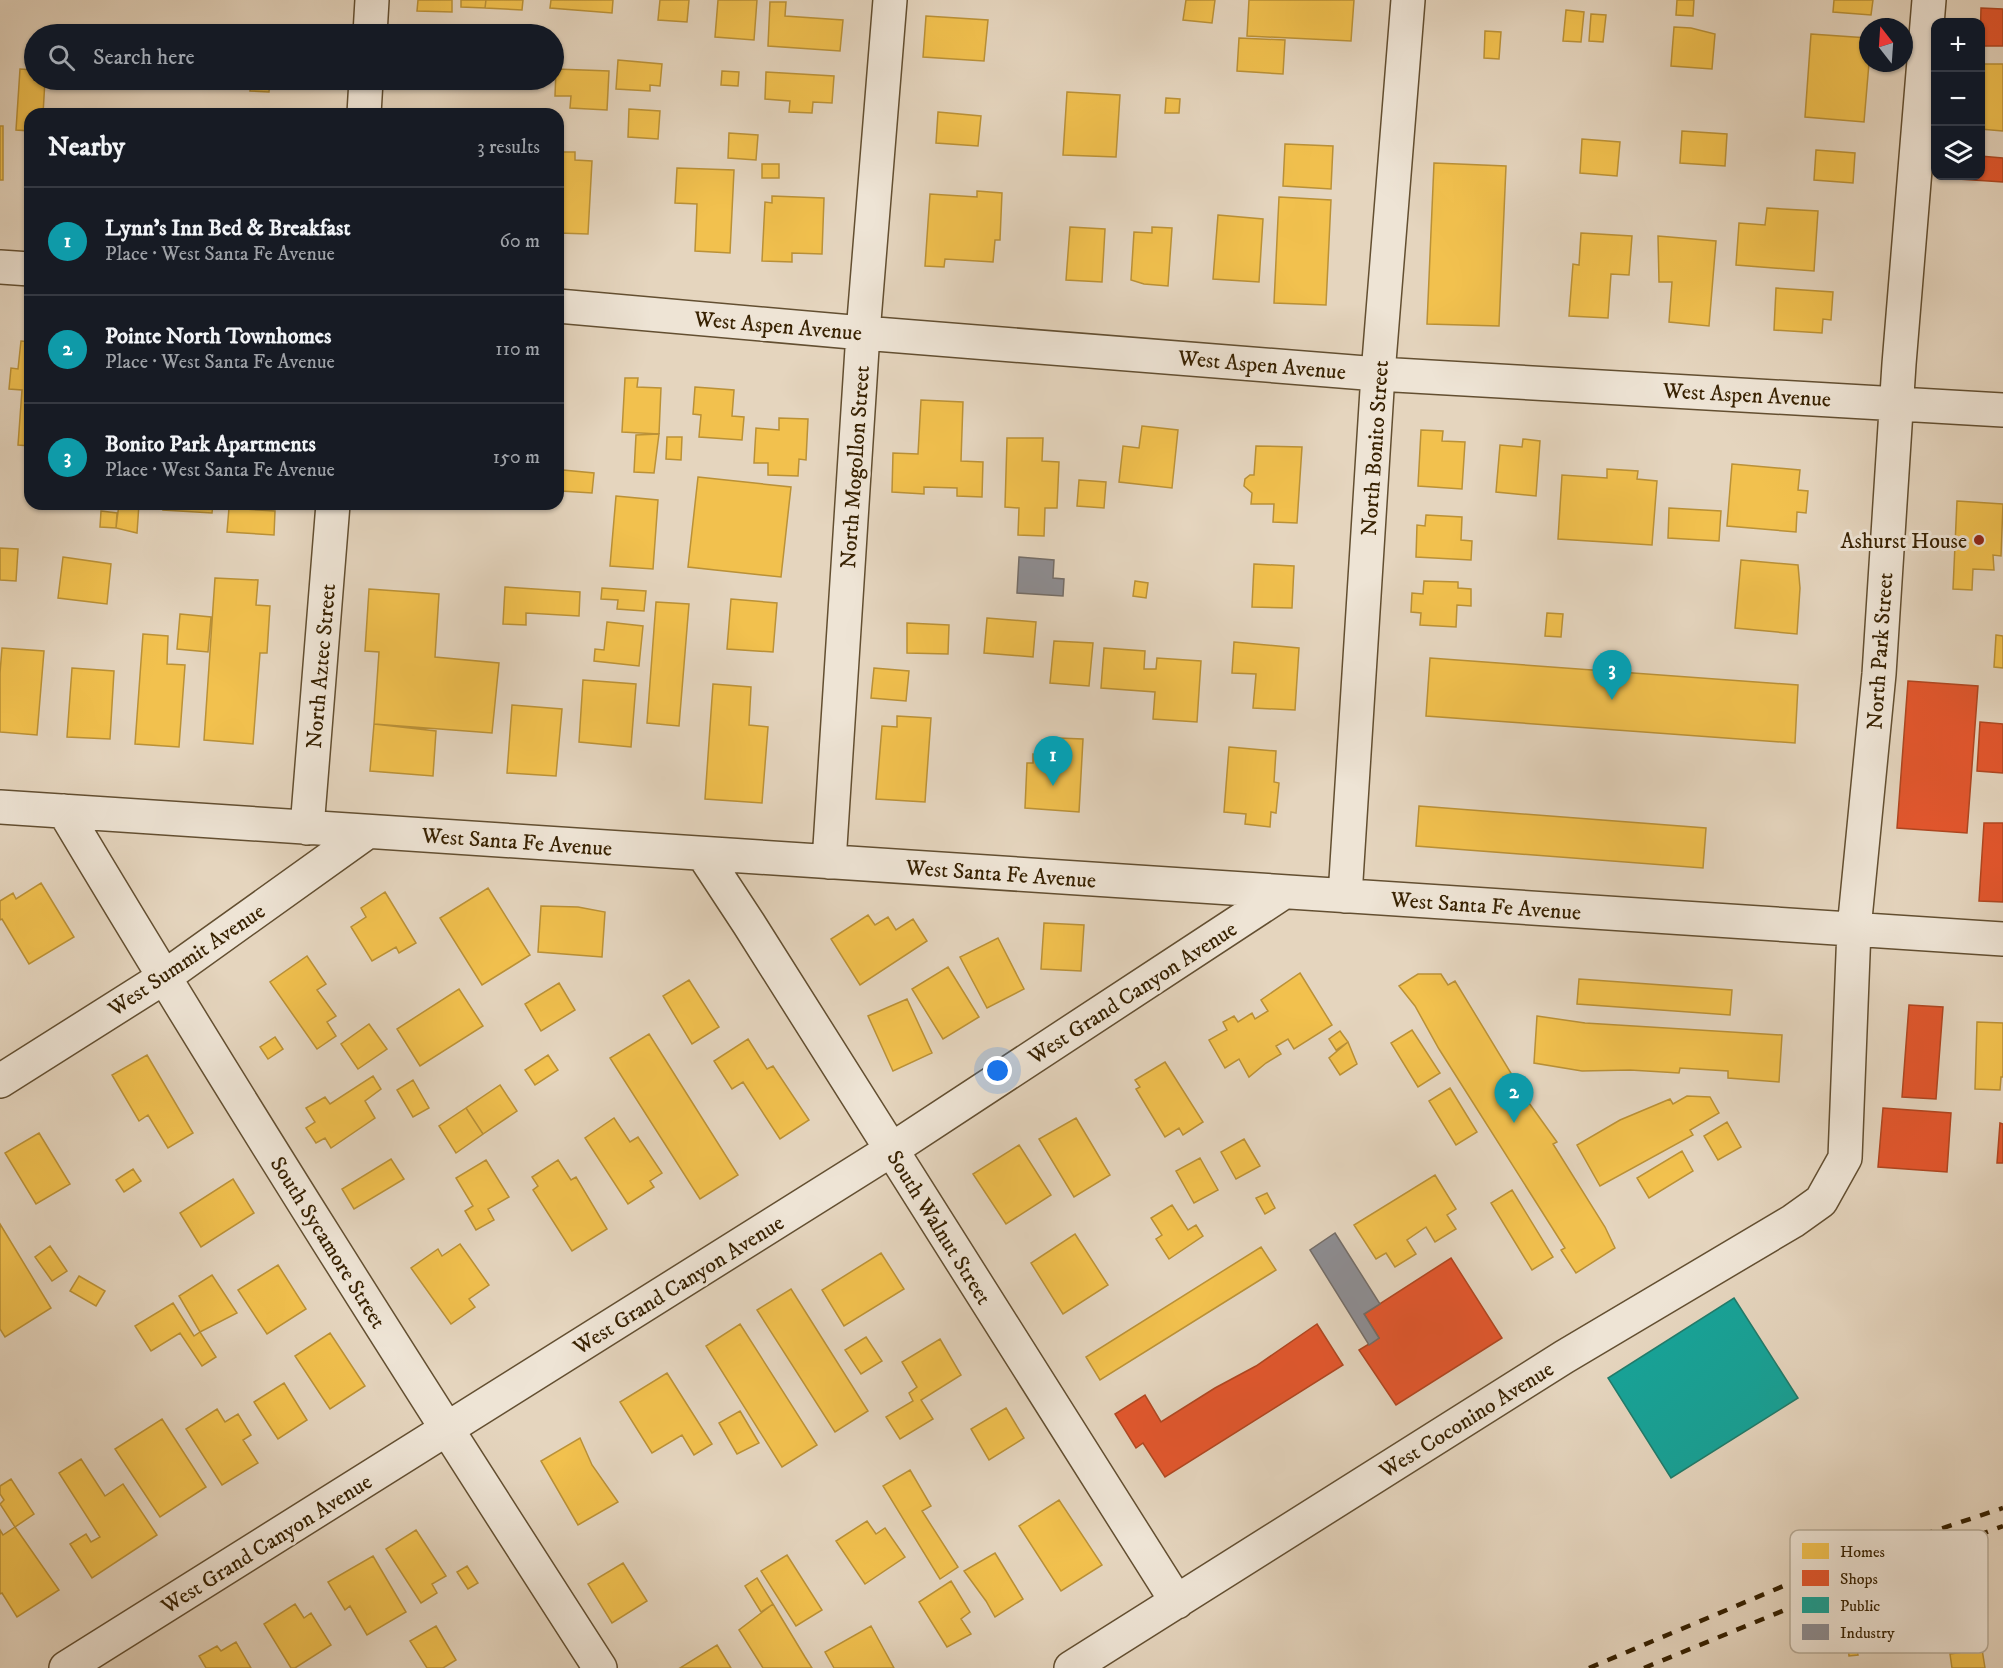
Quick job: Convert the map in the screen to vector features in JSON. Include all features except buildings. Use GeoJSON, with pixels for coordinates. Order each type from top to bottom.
{"type":"FeatureCollection","features":[{"type":"Feature","properties":{"kind":"street"},"geometry":{"type":"LineString","coordinates":[[371,24],[372,0]]}},
{"type":"Feature","properties":{"kind":"street","name":"North Mogollon Street"},"geometry":{"type":"LineString","coordinates":[[829,862],[863,333],[890,0]]}},
{"type":"Feature","properties":{"kind":"street","name":"North Bonito Street"},"geometry":{"type":"LineString","coordinates":[[1345,896],[1378,374],[1408,0]]}},
{"type":"Feature","properties":{"kind":"street","name":"North Park Street"},"geometry":{"type":"LineString","coordinates":[[1845,1158],[1854,930],[1879,674],[1896,402],[1929,0]]}},
{"type":"Feature","properties":{"kind":"street"},"geometry":{"type":"LineString","coordinates":[[364,108],[365,90]]}},
{"type":"Feature","properties":{"kind":"street"},"geometry":{"type":"LineString","coordinates":[[0,267],[24,269]]}},
{"type":"Feature","properties":{"kind":"street","name":"West Aspen Avenue"},"geometry":{"type":"LineString","coordinates":[[564,307],[1378,374],[1896,402],[2003,410]]}},
{"type":"Feature","properties":{"kind":"street","name":"North Aztec Street"},"geometry":{"type":"LineString","coordinates":[[307,828],[333,510]]}},
{"type":"Feature","properties":{"kind":"street","name":"West Santa Fe Avenue"},"geometry":{"type":"LineString","coordinates":[[0,807],[2003,939]]}},
{"type":"Feature","properties":{"kind":"street","name":"South Sycamore Street"},"geometry":{"type":"LineString","coordinates":[[64,811],[163,978],[600,1668]]}},
{"type":"Feature","properties":{"kind":"street","name":"West Summit Avenue"},"geometry":{"type":"LineString","coordinates":[[0,1081],[163,978],[367,832]]}},
{"type":"Feature","properties":{"kind":"street","name":"South Walnut Street"},"geometry":{"type":"LineString","coordinates":[[703,854],[1177,1602]]}},
{"type":"Feature","properties":{"kind":"street","name":"West Grand Canyon Avenue"},"geometry":{"type":"LineString","coordinates":[[66,1668],[891,1150],[1284,892]]}},
{"type":"Feature","properties":{"kind":"street","name":"West Coconino Avenue"},"geometry":{"type":"LineString","coordinates":[[1071,1668],[1564,1357],[1793,1221],[1821,1201],[1845,1158]]}},
{"type":"Feature","properties":{"kind":"railway"},"geometry":{"type":"LineString","coordinates":[[1937,1530],[2003,1508]]}},
{"type":"Feature","properties":{"kind":"railway"},"geometry":{"type":"LineString","coordinates":[[1988,1532],[2003,1526]]}},
{"type":"Feature","properties":{"kind":"railway"},"geometry":{"type":"LineString","coordinates":[[1589,1668],[1790,1583]]}},
{"type":"Feature","properties":{"kind":"railway"},"geometry":{"type":"LineString","coordinates":[[1644,1668],[1790,1608]]}},
{"type":"Feature","properties":{"kind":"place","name":"Ashurst House"},"geometry":{"type":"Point","coordinates":[1979,540]}},
{"type":"Feature","properties":{"kind":"place","name":"Bonito Park Apartments"},"geometry":{"type":"Point","coordinates":[1612,700]}},
{"type":"Feature","properties":{"kind":"place","name":"Lynn's Inn Bed & Breakfast"},"geometry":{"type":"Point","coordinates":[1053,786]}},
{"type":"Feature","properties":{"kind":"place","name":"Pointe North Townhomes"},"geometry":{"type":"Point","coordinates":[1514,1123]}}]}
